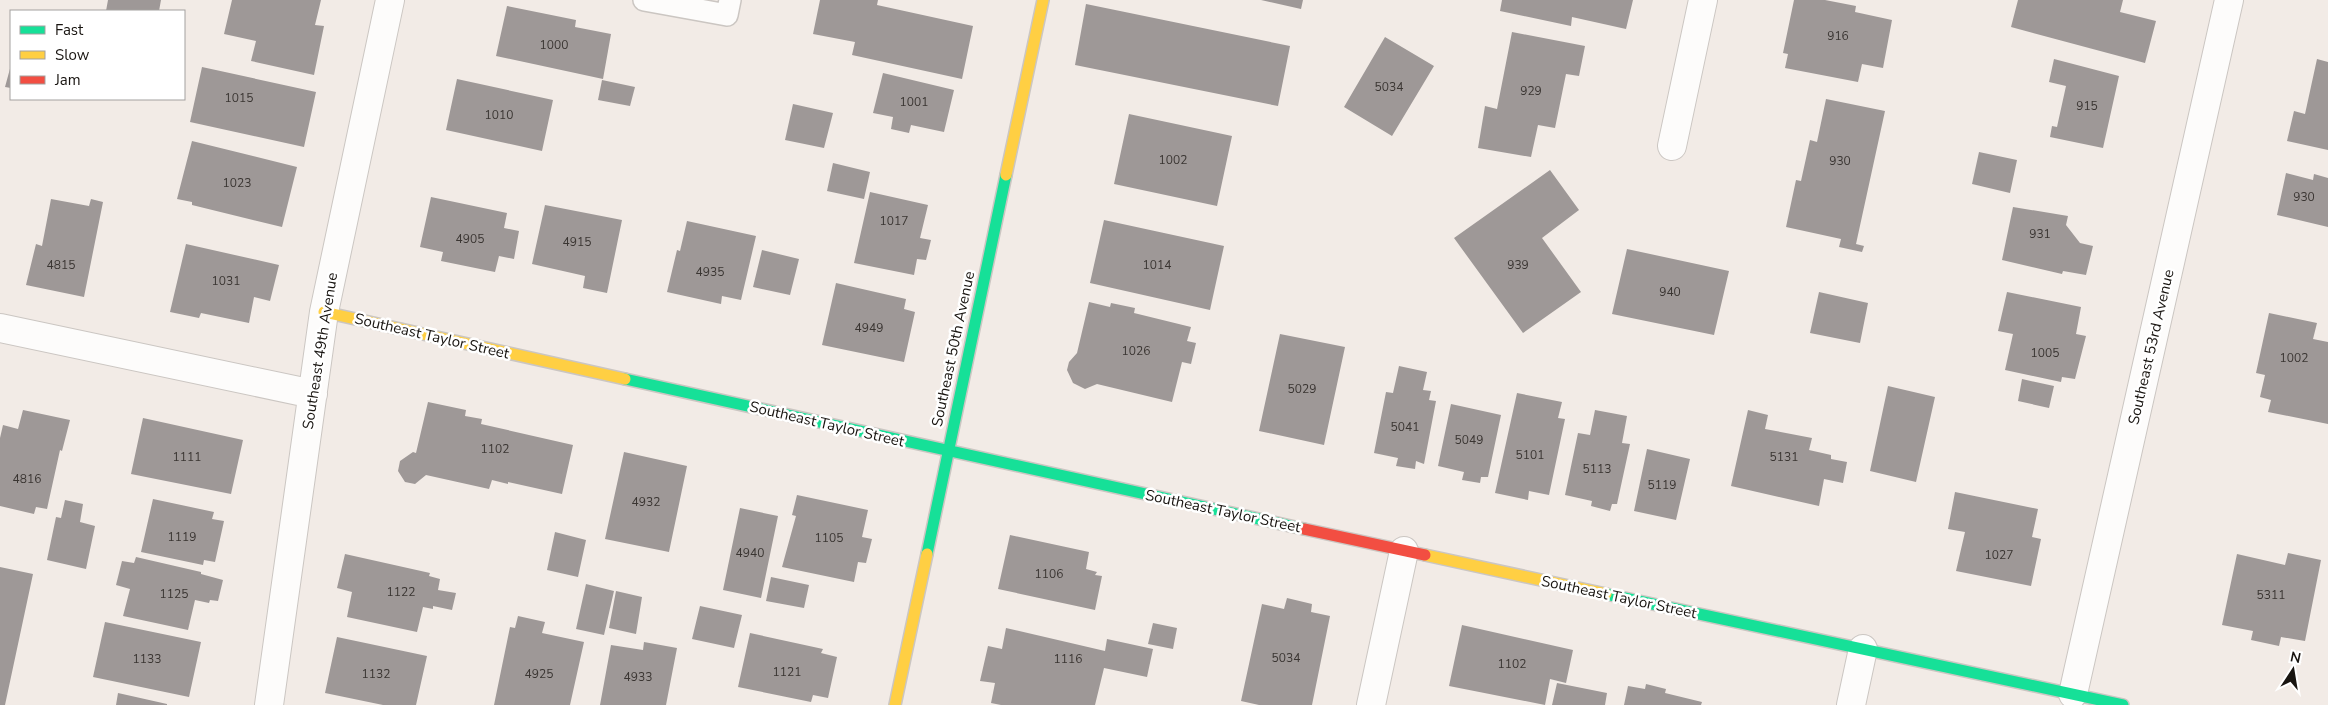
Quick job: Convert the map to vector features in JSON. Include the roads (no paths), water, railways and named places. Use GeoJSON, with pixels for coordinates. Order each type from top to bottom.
{"type":"FeatureCollection","features":[{"type":"Feature","properties":{"kind":"street","name":"Southeast 49th Avenue"},"geometry":{"type":"LineString","coordinates":[[269,705],[324,312],[390,0]]}},
{"type":"Feature","properties":{"kind":"street","name":"Southeast 50th Avenue"},"geometry":{"type":"LineString","coordinates":[[895,705],[1043,0]]}},
{"type":"Feature","properties":{"kind":"street"},"geometry":{"type":"LineString","coordinates":[[1672,146],[1703,0]]}},
{"type":"Feature","properties":{"kind":"street","name":"Southeast 53rd Avenue"},"geometry":{"type":"LineString","coordinates":[[2073,694],[2229,0]]}},
{"type":"Feature","properties":{"kind":"street","name":"Southeast Taylor Street"},"geometry":{"type":"LineString","coordinates":[[324,312],[1404,551],[2123,705]]}},
{"type":"Feature","properties":{"kind":"street"},"geometry":{"type":"LineString","coordinates":[[0,328],[313,394]]}},
{"type":"Feature","properties":{"kind":"street"},"geometry":{"type":"LineString","coordinates":[[1371,705],[1404,551]]}},
{"type":"Feature","properties":{"kind":"street"},"geometry":{"type":"LineString","coordinates":[[1851,705],[1863,649]]}},
{"type":"Feature","properties":{"kind":"lane"},"geometry":{"type":"LineString","coordinates":[[644,0],[727,15],[730,0]]}}]}
